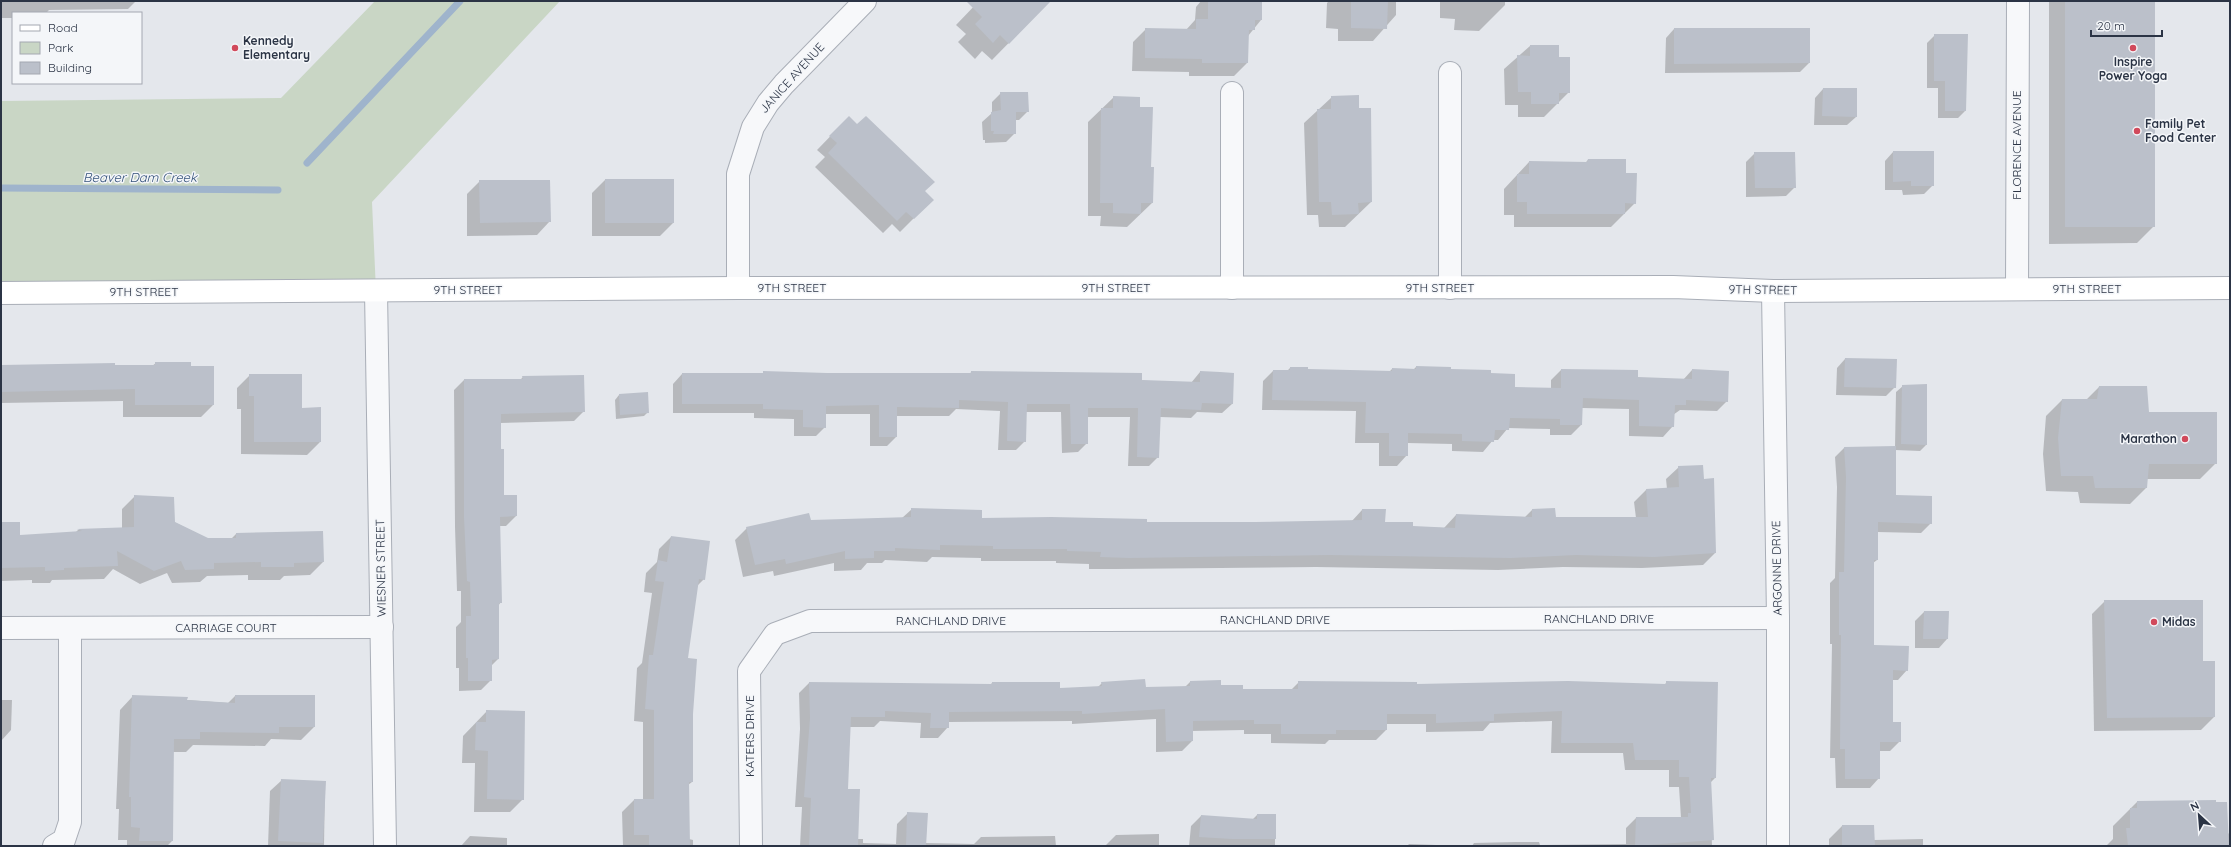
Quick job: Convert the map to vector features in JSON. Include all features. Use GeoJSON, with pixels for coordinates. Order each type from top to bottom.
{"type":"FeatureCollection","features":[{"type":"Feature","properties":{"kind":"street","name":"JANICE AVENUE"},"geometry":{"type":"LineString","coordinates":[[738,288],[738,174],[753,127],[764,108],[780,89],[865,1]]}},
{"type":"Feature","properties":{"kind":"street","name":"FLORENCE AVENUE"},"geometry":{"type":"LineString","coordinates":[[2017,289],[2018,1]]}},
{"type":"Feature","properties":{"kind":"street"},"geometry":{"type":"LineString","coordinates":[[1450,72],[1450,288]]}},
{"type":"Feature","properties":{"kind":"street"},"geometry":{"type":"LineString","coordinates":[[1232,93],[1232,288]]}},
{"type":"Feature","properties":{"kind":"street","name":"9TH STREET"},"geometry":{"type":"LineString","coordinates":[[1,293],[738,288],[1673,288],[1773,291],[2230,288]]}},
{"type":"Feature","properties":{"kind":"street","name":"WIESNER STREET"},"geometry":{"type":"LineString","coordinates":[[376,291],[385,846]]}},
{"type":"Feature","properties":{"kind":"street","name":"ARGONNE DRIVE"},"geometry":{"type":"LineString","coordinates":[[1773,291],[1778,618],[1778,846]]}},
{"type":"Feature","properties":{"kind":"street","name":"RANCHLAND DRIVE"},"geometry":{"type":"LineString","coordinates":[[775,634],[810,621],[1778,618]]}},
{"type":"Feature","properties":{"kind":"street","name":"CARRIAGE COURT"},"geometry":{"type":"LineString","coordinates":[[1,628],[382,627]]}},
{"type":"Feature","properties":{"kind":"street"},"geometry":{"type":"LineString","coordinates":[[54,846],[64,840],[70,822],[70,628]]}},
{"type":"Feature","properties":{"kind":"street","name":"KATERS DRIVE"},"geometry":{"type":"LineString","coordinates":[[751,846],[749,671],[775,634]]}},
{"type":"Feature","properties":{"kind":"green space"},"geometry":{"type":"Polygon","coordinates":[[[375,1],[560,1],[372,202],[376,291],[1,293],[1,101],[281,98],[375,1]]]}},
{"type":"Feature","properties":{"kind":"building"},"geometry":{"type":"Polygon","coordinates":[[[966,1],[1051,1],[1009,44],[1000,35],[993,43],[975,24],[982,17],[966,1]]]}},
{"type":"Feature","properties":{"kind":"building"},"geometry":{"type":"Polygon","coordinates":[[[1208,1],[1262,1],[1262,20],[1255,20],[1255,30],[1249,30],[1248,63],[1202,63],[1202,59],[1145,58],[1145,28],[1196,29],[1196,19],[1208,19],[1208,1]]]}},
{"type":"Feature","properties":{"kind":"building"},"geometry":{"type":"Polygon","coordinates":[[[1351,1],[1388,1],[1387,29],[1351,28],[1351,1]]]}},
{"type":"Feature","properties":{"kind":"building"},"geometry":{"type":"Polygon","coordinates":[[[2065,1],[2155,1],[2155,227],[2065,227],[2065,1]]]}},
{"type":"Feature","properties":{"kind":"building"},"geometry":{"type":"Polygon","coordinates":[[[1674,28],[1810,28],[1810,63],[1674,64],[1674,28]]]}},
{"type":"Feature","properties":{"kind":"building"},"geometry":{"type":"Polygon","coordinates":[[[1934,34],[1968,34],[1966,111],[1945,111],[1945,81],[1934,81],[1934,34]]]}},
{"type":"Feature","properties":{"kind":"building"},"geometry":{"type":"Polygon","coordinates":[[[1530,45],[1559,45],[1559,57],[1570,57],[1570,93],[1559,93],[1559,104],[1531,104],[1531,92],[1518,92],[1517,55],[1530,56],[1530,45]]]}},
{"type":"Feature","properties":{"kind":"building"},"geometry":{"type":"Polygon","coordinates":[[[1823,88],[1857,88],[1857,117],[1822,116],[1823,88]]]}},
{"type":"Feature","properties":{"kind":"building"},"geometry":{"type":"Polygon","coordinates":[[[1000,92],[1028,92],[1029,112],[1016,112],[1016,134],[993,134],[994,131],[991,131],[991,112],[1001,110],[1000,92]]]}},
{"type":"Feature","properties":{"kind":"building"},"geometry":{"type":"Polygon","coordinates":[[[1359,95],[1359,108],[1371,108],[1372,202],[1358,203],[1359,214],[1332,215],[1331,202],[1319,202],[1317,109],[1331,109],[1331,96],[1359,95]]]}},
{"type":"Feature","properties":{"kind":"building"},"geometry":{"type":"Polygon","coordinates":[[[1113,96],[1140,97],[1140,107],[1153,107],[1151,167],[1154,167],[1153,203],[1141,203],[1141,214],[1113,213],[1113,203],[1100,203],[1101,108],[1113,108],[1113,96]]]}},
{"type":"Feature","properties":{"kind":"building"},"geometry":{"type":"Polygon","coordinates":[[[849,116],[857,124],[866,116],[935,182],[925,191],[934,200],[914,219],[906,212],[897,221],[828,153],[837,143],[829,136],[849,116]]]}},
{"type":"Feature","properties":{"kind":"building"},"geometry":{"type":"Polygon","coordinates":[[[1893,151],[1934,151],[1934,186],[1911,186],[1911,181],[1893,182],[1893,151]]]}},
{"type":"Feature","properties":{"kind":"building"},"geometry":{"type":"Polygon","coordinates":[[[1754,152],[1795,152],[1796,188],[1755,188],[1754,152]]]}},
{"type":"Feature","properties":{"kind":"building"},"geometry":{"type":"Polygon","coordinates":[[[1588,159],[1626,159],[1626,173],[1637,173],[1636,204],[1625,203],[1625,214],[1527,214],[1527,202],[1517,202],[1517,174],[1529,174],[1529,161],[1587,162],[1588,159]]]}},
{"type":"Feature","properties":{"kind":"building"},"geometry":{"type":"Polygon","coordinates":[[[605,179],[674,179],[674,223],[605,223],[605,179]]]}},
{"type":"Feature","properties":{"kind":"building"},"geometry":{"type":"Polygon","coordinates":[[[479,180],[550,180],[551,222],[480,223],[479,180]]]}},
{"type":"Feature","properties":{"kind":"building"},"geometry":{"type":"Polygon","coordinates":[[[1845,358],[1897,359],[1896,388],[1844,387],[1845,358]]]}},
{"type":"Feature","properties":{"kind":"building"},"geometry":{"type":"Polygon","coordinates":[[[155,362],[191,362],[191,366],[214,366],[214,405],[135,405],[135,389],[1,392],[1,365],[115,363],[115,365],[155,365],[155,362]]]}},
{"type":"Feature","properties":{"kind":"building"},"geometry":{"type":"Polygon","coordinates":[[[1416,366],[1491,370],[1491,373],[1515,374],[1515,387],[1561,388],[1561,369],[1638,370],[1638,377],[1692,379],[1692,369],[1729,371],[1728,402],[1686,400],[1686,405],[1675,405],[1674,427],[1639,426],[1639,400],[1583,398],[1582,425],[1560,425],[1560,419],[1510,418],[1509,430],[1495,430],[1494,442],[1462,441],[1462,434],[1408,433],[1408,456],[1389,456],[1389,433],[1365,433],[1366,402],[1272,400],[1273,370],[1290,370],[1290,367],[1308,367],[1308,369],[1392,371],[1392,368],[1416,369],[1416,366]]]}},
{"type":"Feature","properties":{"kind":"building"},"geometry":{"type":"Polygon","coordinates":[[[763,371],[827,373],[971,373],[971,371],[1142,373],[1142,380],[1200,382],[1200,371],[1220,372],[1234,373],[1233,404],[1202,403],[1201,410],[1161,408],[1159,458],[1137,457],[1138,408],[1088,408],[1088,444],[1071,444],[1070,404],[1027,404],[1026,442],[1007,441],[1008,402],[959,400],[959,408],[897,407],[897,437],[879,437],[879,405],[826,406],[826,428],[803,427],[803,410],[763,409],[763,404],[682,404],[682,373],[763,373],[763,371]]]}},
{"type":"Feature","properties":{"kind":"building"},"geometry":{"type":"Polygon","coordinates":[[[249,374],[302,374],[302,408],[321,407],[321,442],[254,442],[254,396],[249,396],[249,374]]]}},
{"type":"Feature","properties":{"kind":"building"},"geometry":{"type":"Polygon","coordinates":[[[584,375],[585,412],[501,414],[501,449],[504,449],[504,495],[517,495],[517,516],[500,517],[502,603],[499,603],[499,659],[492,660],[492,681],[468,681],[468,658],[466,658],[466,616],[471,616],[470,582],[467,581],[464,517],[464,379],[523,379],[522,376],[584,375]]]}},
{"type":"Feature","properties":{"kind":"building"},"geometry":{"type":"Polygon","coordinates":[[[1927,384],[1927,445],[1901,444],[1902,385],[1927,384]]]}},
{"type":"Feature","properties":{"kind":"building"},"geometry":{"type":"Polygon","coordinates":[[[2099,386],[2147,386],[2149,412],[2217,412],[2217,464],[2149,464],[2147,488],[2095,488],[2093,476],[2061,476],[2058,438],[2062,399],[2097,399],[2099,386]]]}},
{"type":"Feature","properties":{"kind":"building"},"geometry":{"type":"Polygon","coordinates":[[[648,392],[649,413],[620,415],[619,394],[648,392]]]}},
{"type":"Feature","properties":{"kind":"building"},"geometry":{"type":"Polygon","coordinates":[[[1896,446],[1896,495],[1932,496],[1932,524],[1878,522],[1878,560],[1874,560],[1874,645],[1909,646],[1908,671],[1893,670],[1893,722],[1901,722],[1901,742],[1880,742],[1880,779],[1845,779],[1845,749],[1840,749],[1841,635],[1839,635],[1839,572],[1844,572],[1846,477],[1844,447],[1896,446]]]}},
{"type":"Feature","properties":{"kind":"building"},"geometry":{"type":"Polygon","coordinates":[[[1703,465],[1704,479],[1714,478],[1716,553],[1654,557],[1576,555],[1511,558],[1329,555],[1130,558],[1100,557],[1101,552],[1067,551],[1067,549],[993,549],[993,546],[940,545],[940,550],[895,548],[895,551],[874,551],[874,558],[845,559],[845,551],[786,564],[785,559],[755,565],[746,527],[809,513],[811,520],[911,517],[911,508],[982,510],[982,518],[1051,517],[1147,519],[1147,522],[1362,520],[1362,509],[1386,509],[1385,522],[1413,522],[1413,526],[1455,528],[1456,514],[1532,517],[1532,509],[1555,508],[1556,517],[1648,517],[1646,489],[1679,487],[1678,466],[1703,465]]]}},
{"type":"Feature","properties":{"kind":"building"},"geometry":{"type":"Polygon","coordinates":[[[134,495],[174,497],[175,522],[208,538],[236,538],[236,533],[323,531],[324,562],[294,563],[294,567],[261,567],[261,562],[214,563],[214,569],[185,570],[181,561],[154,571],[117,551],[118,566],[64,568],[64,570],[45,571],[45,567],[1,568],[1,522],[20,522],[20,535],[82,531],[77,529],[134,527],[134,495]]]}},
{"type":"Feature","properties":{"kind":"building"},"geometry":{"type":"Polygon","coordinates":[[[671,536],[710,541],[705,580],[699,579],[688,658],[697,659],[693,714],[693,782],[689,782],[690,846],[649,846],[649,835],[634,835],[634,799],[654,799],[654,710],[645,709],[649,655],[653,655],[664,582],[655,581],[658,560],[667,562],[671,536]]]}},
{"type":"Feature","properties":{"kind":"building"},"geometry":{"type":"Polygon","coordinates":[[[2104,600],[2203,600],[2203,661],[2215,661],[2215,717],[2107,718],[2104,600]]]}},
{"type":"Feature","properties":{"kind":"building"},"geometry":{"type":"Polygon","coordinates":[[[1924,611],[1949,611],[1948,639],[1923,639],[1924,611]]]}},
{"type":"Feature","properties":{"kind":"building"},"geometry":{"type":"Polygon","coordinates":[[[1145,679],[1146,687],[1190,686],[1190,681],[1221,680],[1221,685],[1243,685],[1243,689],[1298,689],[1298,681],[1417,682],[1417,684],[1568,681],[1666,684],[1666,681],[1718,682],[1716,778],[1711,778],[1714,840],[1635,846],[1636,817],[1688,817],[1688,813],[1691,813],[1689,777],[1679,777],[1679,760],[1635,760],[1633,743],[1561,743],[1562,711],[1494,714],[1494,721],[1436,723],[1436,714],[1387,714],[1387,730],[1336,730],[1336,734],[1281,734],[1281,724],[1254,724],[1254,720],[1193,721],[1193,741],[1166,742],[1165,709],[1082,714],[1082,711],[949,712],[949,728],[930,728],[931,713],[885,711],[885,717],[851,717],[848,789],[860,789],[858,846],[809,846],[811,798],[804,797],[810,718],[809,682],[992,684],[992,682],[1060,682],[1060,688],[1102,686],[1101,682],[1145,679]]]}},
{"type":"Feature","properties":{"kind":"building"},"geometry":{"type":"Polygon","coordinates":[[[132,695],[188,697],[187,700],[235,703],[235,695],[315,695],[315,727],[279,727],[279,733],[200,732],[200,739],[174,739],[173,841],[139,841],[140,828],[131,827],[131,797],[129,797],[132,695]]]}},
{"type":"Feature","properties":{"kind":"building"},"geometry":{"type":"Polygon","coordinates":[[[486,710],[525,711],[524,800],[487,799],[488,751],[475,750],[476,722],[486,722],[486,710]]]}},
{"type":"Feature","properties":{"kind":"building"},"geometry":{"type":"Polygon","coordinates":[[[281,779],[326,781],[323,843],[278,841],[281,779]]]}},
{"type":"Feature","properties":{"kind":"building"},"geometry":{"type":"Polygon","coordinates":[[[2216,800],[2216,802],[2227,802],[2229,846],[2128,846],[2126,828],[2130,828],[2130,808],[2137,808],[2137,801],[2216,800]]]}},
{"type":"Feature","properties":{"kind":"building"},"geometry":{"type":"Polygon","coordinates":[[[907,812],[928,813],[926,846],[906,846],[907,812]]]}},
{"type":"Feature","properties":{"kind":"building"},"geometry":{"type":"Polygon","coordinates":[[[1257,814],[1276,814],[1276,839],[1199,837],[1201,815],[1257,819],[1257,814]]]}},
{"type":"Feature","properties":{"kind":"building"},"geometry":{"type":"Polygon","coordinates":[[[1842,825],[1874,825],[1875,846],[1842,846],[1842,825]]]}},
{"type":"Feature","properties":{"kind":"waterway","name":"Beaver Dam Creek"},"geometry":{"type":"LineString","coordinates":[[307,163],[460,1]]}},
{"type":"Feature","properties":{"kind":"waterway","name":"Beaver Dam Creek"},"geometry":{"type":"LineString","coordinates":[[1,188],[278,190]]}},
{"type":"Feature","properties":{"kind":"place","name":"Kennedy Elementary"},"geometry":{"type":"Point","coordinates":[235,48]}},
{"type":"Feature","properties":{"kind":"place","name":"Inspire Power Yoga"},"geometry":{"type":"Point","coordinates":[2133,48]}},
{"type":"Feature","properties":{"kind":"place","name":"Family Pet Food Center"},"geometry":{"type":"Point","coordinates":[2137,131]}},
{"type":"Feature","properties":{"kind":"place","name":"Marathon"},"geometry":{"type":"Point","coordinates":[2185,439]}},
{"type":"Feature","properties":{"kind":"place","name":"Midas"},"geometry":{"type":"Point","coordinates":[2154,622]}}]}
